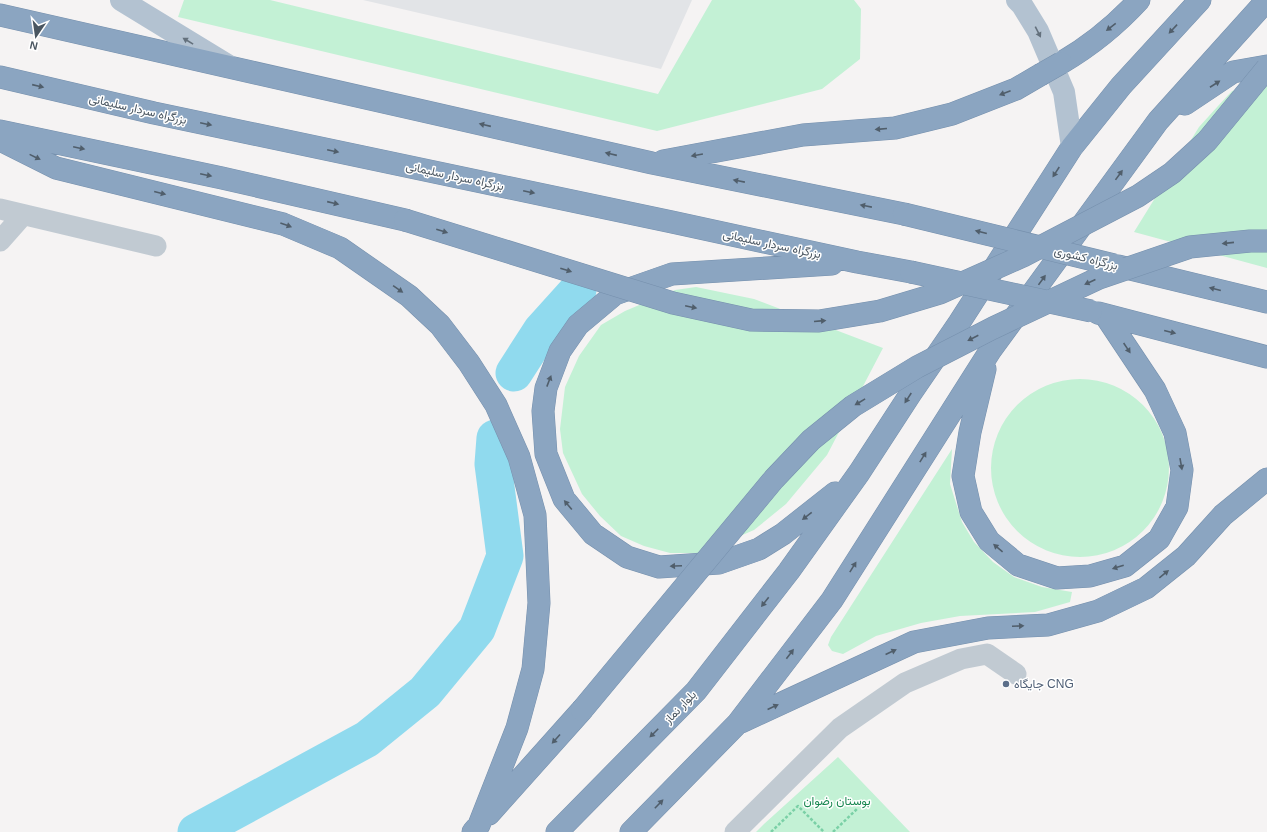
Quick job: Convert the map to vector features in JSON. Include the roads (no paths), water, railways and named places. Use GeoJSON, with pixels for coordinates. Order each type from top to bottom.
{"type":"FeatureCollection","features":[{"type":"Feature","properties":{"kind":"highway"},"geometry":{"type":"LineString","coordinates":[[0,15],[652,163],[803,135],[895,128],[952,114],[1016,89],[1077,54],[1123,17],[1139,0]]}},
{"type":"Feature","properties":{"kind":"highway"},"geometry":{"type":"LineString","coordinates":[[857,262],[672,274],[615,294],[578,325],[560,351],[546,388],[543,411],[546,454],[564,499],[593,534],[627,556],[659,567],[719,563],[759,550],[806,517],[859,473],[959,323],[1072,148],[1121,86],[1200,0]]}},
{"type":"Feature","properties":{"kind":"highway"},"geometry":{"type":"LineString","coordinates":[[632,832],[738,723],[832,600],[990,351],[1158,121],[1267,0]]}},
{"type":"Feature","properties":{"kind":"highway"},"geometry":{"type":"LineString","coordinates":[[1158,121],[1233,72],[1267,67]]}},
{"type":"Feature","properties":{"kind":"highway"},"geometry":{"type":"LineString","coordinates":[[0,131],[214,176],[405,220],[673,303],[751,320],[819,321],[872,312],[940,293],[1023,256],[1138,196],[1172,173],[1207,141],[1267,67]]}},
{"type":"Feature","properties":{"kind":"highway","name":"بزرگراه سردار سلیمانی"},"geometry":{"type":"LineString","coordinates":[[0,77],[154,113],[857,262],[911,272],[1098,313]]}},
{"type":"Feature","properties":{"kind":"highway"},"geometry":{"type":"LineString","coordinates":[[0,140],[56,168],[283,224],[340,248],[409,296],[440,325],[469,363],[496,405],[519,457],[535,515],[539,603],[533,669],[518,728],[476,828]]}},
{"type":"Feature","properties":{"kind":"highway","name":"بزرگراه کشوری"},"geometry":{"type":"LineString","coordinates":[[652,163],[904,214],[1267,302]]}},
{"type":"Feature","properties":{"kind":"highway"},"geometry":{"type":"LineString","coordinates":[[476,828],[582,710],[774,479],[811,440],[853,406],[930,360],[993,328],[1099,278],[1190,248],[1250,241],[1267,241]]}},
{"type":"Feature","properties":{"kind":"highway"},"geometry":{"type":"LineString","coordinates":[[1238,295],[1267,284]]}},
{"type":"Feature","properties":{"kind":"highway"},"geometry":{"type":"LineString","coordinates":[[990,351],[970,432],[963,476],[971,512],[989,541],[1018,565],[1057,578],[1090,576],[1125,566],[1159,539],[1177,507],[1182,470],[1175,433],[1155,390],[1098,313]]}},
{"type":"Feature","properties":{"kind":"highway"},"geometry":{"type":"LineString","coordinates":[[1098,313],[1267,357]]}},
{"type":"Feature","properties":{"kind":"highway","name":"بلوار نماز"},"geometry":{"type":"LineString","coordinates":[[557,832],[696,691],[789,571],[859,473]]}},
{"type":"Feature","properties":{"kind":"highway"},"geometry":{"type":"LineString","coordinates":[[738,723],[914,642],[988,628],[1048,625],[1098,611],[1146,588],[1186,556],[1223,515],[1267,479]]}},
{"type":"Feature","properties":{"kind":"main road"},"geometry":{"type":"LineString","coordinates":[[121,0],[234,68]]}},
{"type":"Feature","properties":{"kind":"main road"},"geometry":{"type":"LineString","coordinates":[[1017,0],[1022,4],[1038,31],[1064,92],[1072,148]]}},
{"type":"Feature","properties":{"kind":"street"},"geometry":{"type":"LineString","coordinates":[[0,208],[23,215],[156,246]]}},
{"type":"Feature","properties":{"kind":"street"},"geometry":{"type":"LineString","coordinates":[[0,241],[23,215]]}},
{"type":"Feature","properties":{"kind":"street"},"geometry":{"type":"LineString","coordinates":[[735,832],[840,728],[905,683],[961,658],[987,654],[1016,674]]}},
{"type":"Feature","properties":{"kind":"waterway"},"geometry":{"type":"LineString","coordinates":[[514,373],[541,331],[578,290]]}},
{"type":"Feature","properties":{"kind":"waterway"},"geometry":{"type":"LineString","coordinates":[[196,832],[367,739],[425,692],[477,629],[505,556],[493,464],[495,438]]}},
{"type":"Feature","properties":{"kind":"place","name":"جایگاه CNG"},"geometry":{"type":"Point","coordinates":[1006,684]}},
{"type":"Feature","properties":{"kind":"park label","name":"بوستان رضوان"},"geometry":{"type":"Point","coordinates":[837,801]}}]}
